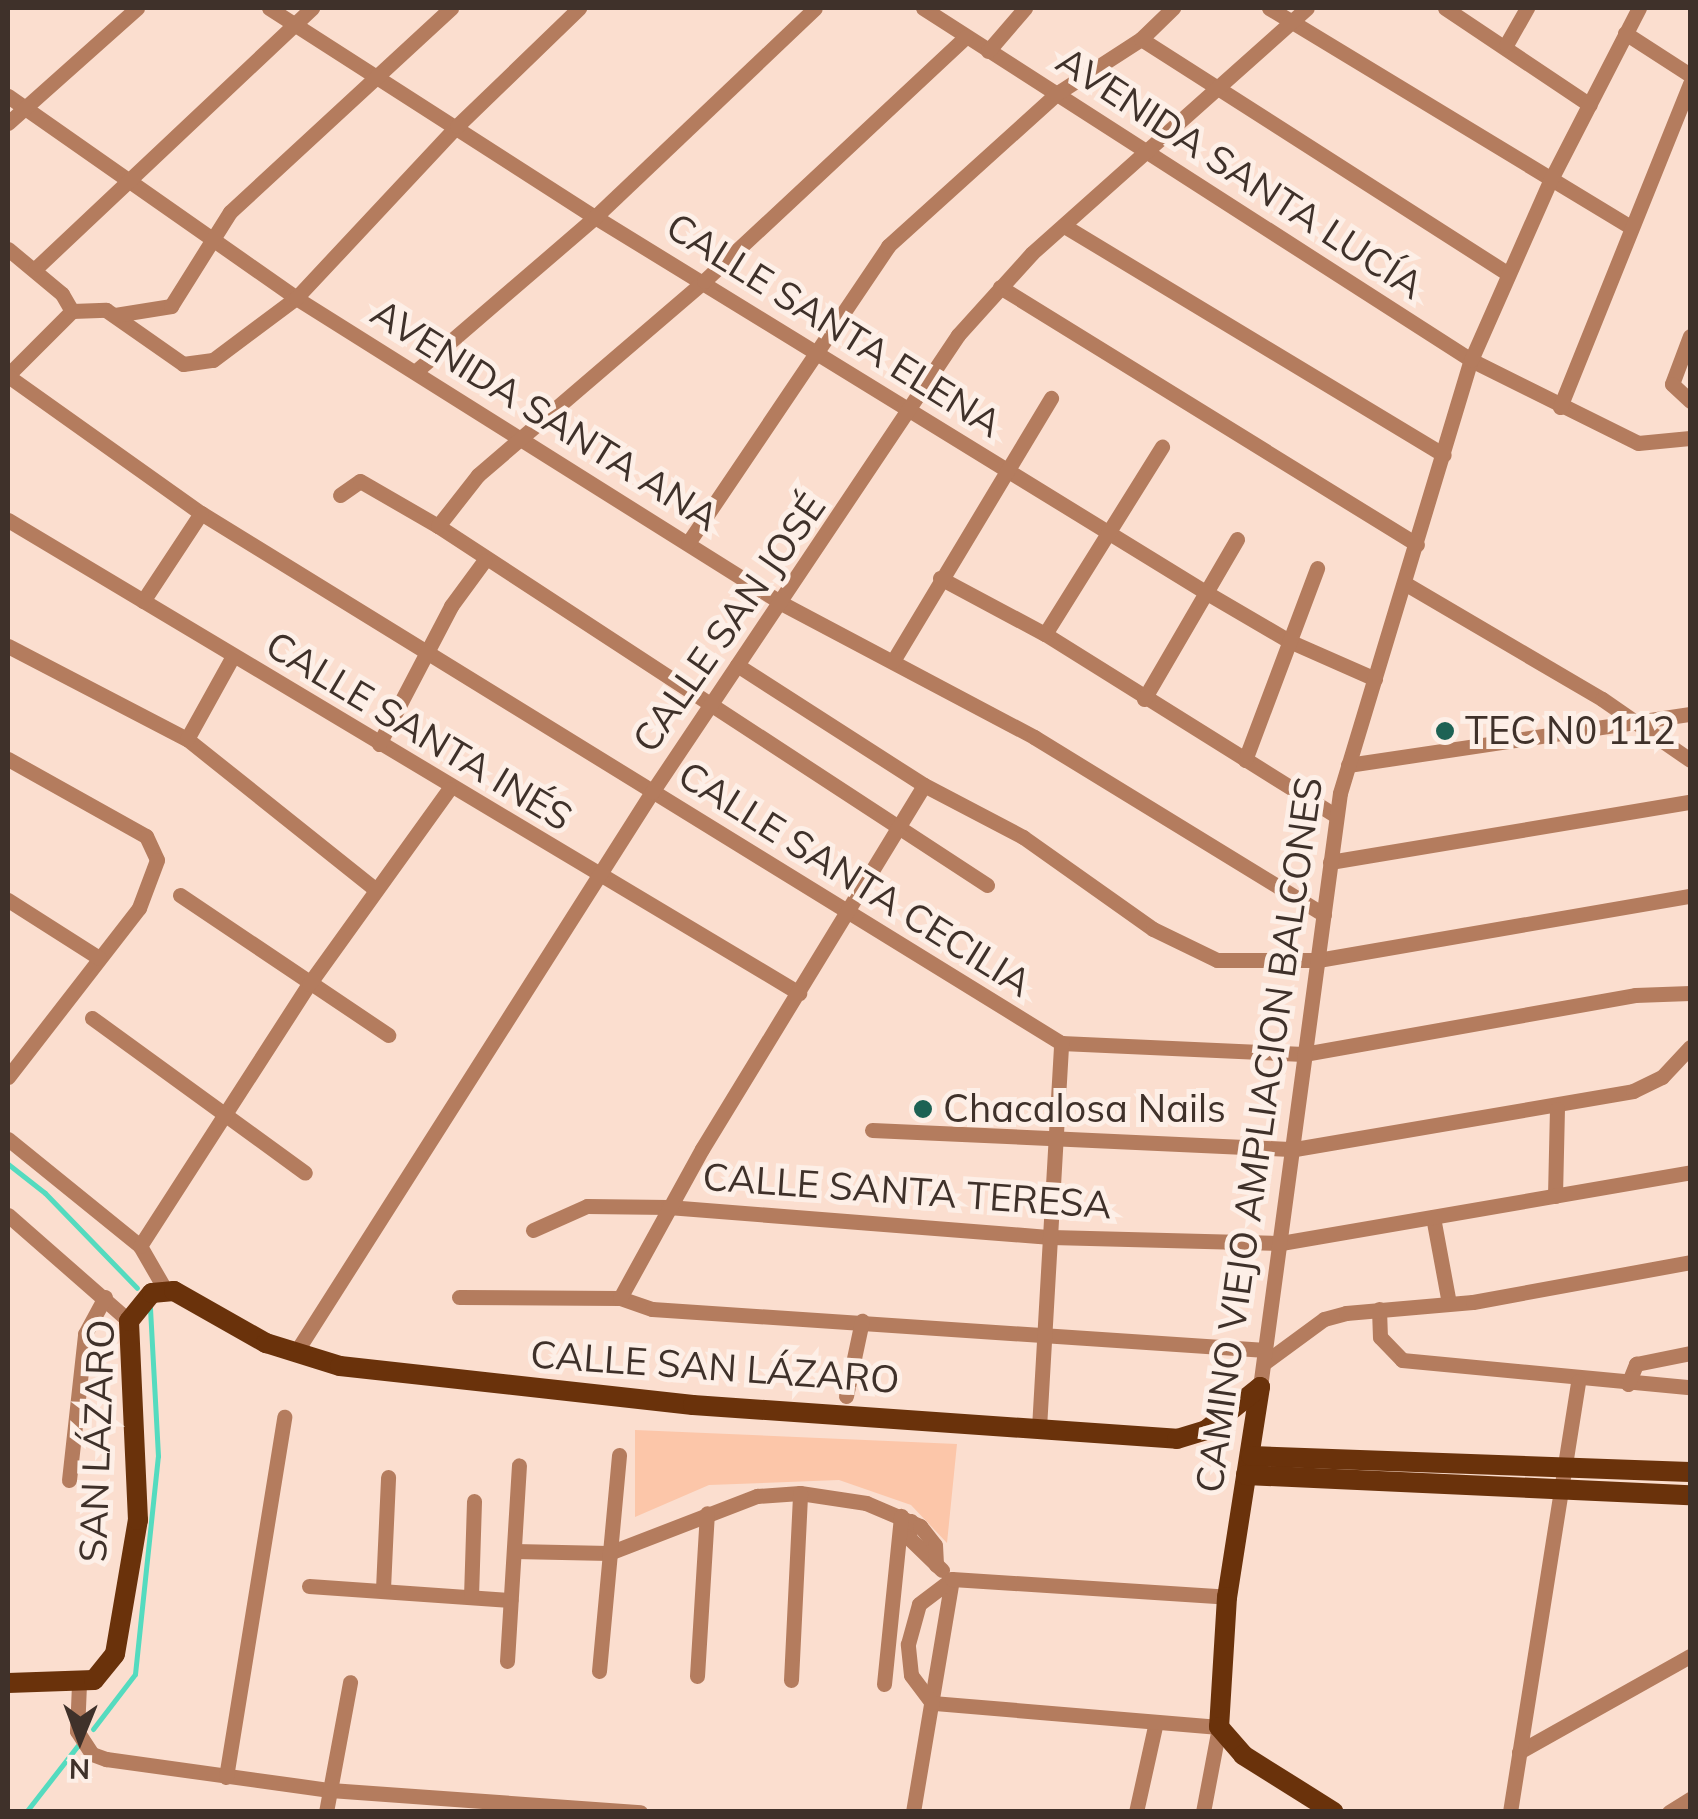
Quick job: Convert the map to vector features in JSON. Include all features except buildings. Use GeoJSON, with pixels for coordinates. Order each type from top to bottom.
{"type":"FeatureCollection","features":[{"type":"Feature","properties":{"kind":"main road","name":"CALLE SAN LÁZARO"},"geometry":{"type":"LineString","coordinates":[[152,1295],[296,1352],[392,1375],[1039,1428],[1194,1436],[1260,1388]]}},
{"type":"Feature","properties":{"kind":"main road","name":"SAN LÁZARO"},"geometry":{"type":"LineString","coordinates":[[79,1684],[102,1675],[115,1654],[138,1520],[129,1321],[152,1295]]}},
{"type":"Feature","properties":{"kind":"main road","name":"CAMINO VIEJO AMPLIACION BALCONES"},"geometry":{"type":"LineString","coordinates":[[1219,1727],[1227,1597],[1260,1388]]}},
{"type":"Feature","properties":{"kind":"main road"},"geometry":{"type":"LineString","coordinates":[[1248,1466],[1563,1466],[1690,1472]]}},
{"type":"Feature","properties":{"kind":"main road"},"geometry":{"type":"LineString","coordinates":[[1248,1466],[1690,1494]]}},
{"type":"Feature","properties":{"kind":"main road"},"geometry":{"type":"LineString","coordinates":[[8,1684],[79,1684]]}},
{"type":"Feature","properties":{"kind":"main road"},"geometry":{"type":"LineString","coordinates":[[1219,1727],[1243,1755],[1334,1812]]}},
{"type":"Feature","properties":{"kind":"street"},"geometry":{"type":"LineString","coordinates":[[8,123],[136,8]]}},
{"type":"Feature","properties":{"kind":"street","name":"CALLE SANTA ELENA"},"geometry":{"type":"LineString","coordinates":[[269,8],[595,217],[1207,593],[1289,642],[1375,679]]}},
{"type":"Feature","properties":{"kind":"street"},"geometry":{"type":"LineString","coordinates":[[35,269],[312,8]]}},
{"type":"Feature","properties":{"kind":"street"},"geometry":{"type":"LineString","coordinates":[[114,315],[171,306],[208,240],[258,182],[451,8]]}},
{"type":"Feature","properties":{"kind":"street"},"geometry":{"type":"LineString","coordinates":[[8,376],[72,311],[95,306],[183,364],[202,364],[296,298],[456,126],[579,8]]}},
{"type":"Feature","properties":{"kind":"street"},"geometry":{"type":"LineString","coordinates":[[415,372],[595,217],[815,8]]}},
{"type":"Feature","properties":{"kind":"street","name":"AVENIDA SANTA LUCÍA"},"geometry":{"type":"LineString","coordinates":[[924,8],[1470,360],[1638,443],[1690,438]]}},
{"type":"Feature","properties":{"kind":"street"},"geometry":{"type":"LineString","coordinates":[[988,51],[1025,8]]}},
{"type":"Feature","properties":{"kind":"street"},"geometry":{"type":"LineString","coordinates":[[688,543],[888,246],[1056,94],[1141,39],[1173,8]]}},
{"type":"Feature","properties":{"kind":"street"},"geometry":{"type":"LineString","coordinates":[[1269,8],[1631,228]]}},
{"type":"Feature","properties":{"kind":"street","name":"CALLE SAN JOSÉ"},"geometry":{"type":"LineString","coordinates":[[296,1352],[602,878],[652,792],[912,412],[958,334],[1000,287],[1307,8]]}},
{"type":"Feature","properties":{"kind":"street"},"geometry":{"type":"LineString","coordinates":[[1445,8],[1590,104]]}},
{"type":"Feature","properties":{"kind":"street"},"geometry":{"type":"LineString","coordinates":[[1506,45],[1527,8]]}},
{"type":"Feature","properties":{"kind":"street","name":"CAMINO VIEJO AMPLIACION BALCONES"},"geometry":{"type":"LineString","coordinates":[[1260,1388],[1295,1149],[1336,816],[1348,766],[1406,584],[1470,360],[1506,273],[1639,8]]}},
{"type":"Feature","properties":{"kind":"street"},"geometry":{"type":"LineString","coordinates":[[1626,33],[1690,76]]}},
{"type":"Feature","properties":{"kind":"street"},"geometry":{"type":"LineString","coordinates":[[438,526],[478,475],[704,281],[966,37]]}},
{"type":"Feature","properties":{"kind":"street"},"geometry":{"type":"LineString","coordinates":[[1141,39],[1506,273]]}},
{"type":"Feature","properties":{"kind":"street"},"geometry":{"type":"LineString","coordinates":[[1560,407],[1690,83]]}},
{"type":"Feature","properties":{"kind":"street","name":"AVENIDA SANTA ANA"},"geometry":{"type":"LineString","coordinates":[[8,96],[124,183],[296,298],[783,604],[1090,770],[1324,916]]}},
{"type":"Feature","properties":{"kind":"street"},"geometry":{"type":"LineString","coordinates":[[1066,227],[1444,456]]}},
{"type":"Feature","properties":{"kind":"street"},"geometry":{"type":"LineString","coordinates":[[8,248],[35,269],[72,311]]}},
{"type":"Feature","properties":{"kind":"street"},"geometry":{"type":"LineString","coordinates":[[1000,287],[1416,545]]}},
{"type":"Feature","properties":{"kind":"street"},"geometry":{"type":"LineString","coordinates":[[1690,336],[1672,384],[1690,401]]}},
{"type":"Feature","properties":{"kind":"street","name":"CALLE SANTA CECILIA"},"geometry":{"type":"LineString","coordinates":[[8,376],[201,512],[1061,1043],[1304,1054],[1587,1003],[1690,994]]}},
{"type":"Feature","properties":{"kind":"street"},"geometry":{"type":"LineString","coordinates":[[893,661],[1051,398]]}},
{"type":"Feature","properties":{"kind":"street"},"geometry":{"type":"LineString","coordinates":[[1045,634],[1162,447]]}},
{"type":"Feature","properties":{"kind":"street"},"geometry":{"type":"LineString","coordinates":[[340,495],[360,481],[438,526],[708,707],[902,824],[987,886]]}},
{"type":"Feature","properties":{"kind":"street"},"geometry":{"type":"LineString","coordinates":[[143,601],[201,512]]}},
{"type":"Feature","properties":{"kind":"street","name":"CALLE SANTA INÉS"},"geometry":{"type":"LineString","coordinates":[[8,520],[449,790],[798,994]]}},
{"type":"Feature","properties":{"kind":"street"},"geometry":{"type":"LineString","coordinates":[[1144,699],[1236,539]]}},
{"type":"Feature","properties":{"kind":"street"},"geometry":{"type":"LineString","coordinates":[[379,744],[426,653],[484,560]]}},
{"type":"Feature","properties":{"kind":"street"},"geometry":{"type":"LineString","coordinates":[[1245,760],[1316,568]]}},
{"type":"Feature","properties":{"kind":"street"},"geometry":{"type":"LineString","coordinates":[[940,578],[1045,634],[1336,816]]}},
{"type":"Feature","properties":{"kind":"street"},"geometry":{"type":"LineString","coordinates":[[1406,584],[1690,760]]}},
{"type":"Feature","properties":{"kind":"street"},"geometry":{"type":"LineString","coordinates":[[8,646],[187,739],[375,888]]}},
{"type":"Feature","properties":{"kind":"street"},"geometry":{"type":"LineString","coordinates":[[187,739],[233,656]]}},
{"type":"Feature","properties":{"kind":"street"},"geometry":{"type":"LineString","coordinates":[[738,665],[924,785],[1023,837],[1104,898],[1198,953],[1241,962],[1318,960],[1690,896]]}},
{"type":"Feature","properties":{"kind":"street"},"geometry":{"type":"LineString","coordinates":[[1348,766],[1690,714]]}},
{"type":"Feature","properties":{"kind":"street"},"geometry":{"type":"LineString","coordinates":[[8,759],[146,836],[153,847],[156,872],[99,958],[8,1078]]}},
{"type":"Feature","properties":{"kind":"street"},"geometry":{"type":"LineString","coordinates":[[620,1298],[668,1208],[852,912],[924,785]]}},
{"type":"Feature","properties":{"kind":"street"},"geometry":{"type":"LineString","coordinates":[[140,1246],[308,984],[449,790]]}},
{"type":"Feature","properties":{"kind":"street"},"geometry":{"type":"LineString","coordinates":[[1330,862],[1690,802]]}},
{"type":"Feature","properties":{"kind":"street"},"geometry":{"type":"LineString","coordinates":[[180,895],[388,1035]]}},
{"type":"Feature","properties":{"kind":"street"},"geometry":{"type":"LineString","coordinates":[[8,900],[99,958]]}},
{"type":"Feature","properties":{"kind":"street"},"geometry":{"type":"LineString","coordinates":[[92,1018],[305,1172]]}},
{"type":"Feature","properties":{"kind":"street"},"geometry":{"type":"LineString","coordinates":[[1039,1428],[1061,1043]]}},
{"type":"Feature","properties":{"kind":"street"},"geometry":{"type":"LineString","coordinates":[[872,1130],[1295,1149],[1513,1107],[1557,1109],[1649,1086],[1690,1047]]}},
{"type":"Feature","properties":{"kind":"street"},"geometry":{"type":"LineString","coordinates":[[1555,1196],[1557,1109]]}},
{"type":"Feature","properties":{"kind":"street"},"geometry":{"type":"LineString","coordinates":[[8,1139],[140,1246],[152,1295]]}},
{"type":"Feature","properties":{"kind":"street","name":"CALLE SANTA TERESA"},"geometry":{"type":"LineString","coordinates":[[534,1230],[587,1206],[668,1208],[1051,1237],[1281,1243],[1690,1172]]}},
{"type":"Feature","properties":{"kind":"street"},"geometry":{"type":"LineString","coordinates":[[8,1215],[129,1321]]}},
{"type":"Feature","properties":{"kind":"street"},"geometry":{"type":"LineString","coordinates":[[1433,1217],[1449,1303]]}},
{"type":"Feature","properties":{"kind":"street"},"geometry":{"type":"LineString","coordinates":[[459,1297],[620,1298],[652,1310],[1044,1331],[1265,1357],[1324,1319],[1449,1303],[1690,1262]]}},
{"type":"Feature","properties":{"kind":"street"},"geometry":{"type":"LineString","coordinates":[[69,1480],[85,1334],[106,1297]]}},
{"type":"Feature","properties":{"kind":"street"},"geometry":{"type":"LineString","coordinates":[[1379,1309],[1380,1337],[1402,1360],[1578,1381],[1690,1387]]}},
{"type":"Feature","properties":{"kind":"street"},"geometry":{"type":"LineString","coordinates":[[846,1396],[862,1321]]}},
{"type":"Feature","properties":{"kind":"street"},"geometry":{"type":"LineString","coordinates":[[1628,1384],[1636,1364],[1690,1353]]}},
{"type":"Feature","properties":{"kind":"street"},"geometry":{"type":"LineString","coordinates":[[1510,1812],[1578,1381]]}},
{"type":"Feature","properties":{"kind":"street"},"geometry":{"type":"LineString","coordinates":[[226,1777],[284,1417]]}},
{"type":"Feature","properties":{"kind":"street"},"geometry":{"type":"LineString","coordinates":[[599,1671],[619,1454]]}},
{"type":"Feature","properties":{"kind":"street"},"geometry":{"type":"LineString","coordinates":[[507,1661],[519,1465]]}},
{"type":"Feature","properties":{"kind":"street"},"geometry":{"type":"LineString","coordinates":[[382,1589],[388,1477]]}},
{"type":"Feature","properties":{"kind":"street"},"geometry":{"type":"LineString","coordinates":[[514,1551],[609,1553],[758,1496],[800,1493],[906,1519]]}},
{"type":"Feature","properties":{"kind":"street"},"geometry":{"type":"LineString","coordinates":[[792,1680],[800,1493]]}},
{"type":"Feature","properties":{"kind":"street"},"geometry":{"type":"LineString","coordinates":[[472,1597],[474,1501]]}},
{"type":"Feature","properties":{"kind":"street"},"geometry":{"type":"LineString","coordinates":[[697,1676],[707,1513]]}},
{"type":"Feature","properties":{"kind":"street"},"geometry":{"type":"LineString","coordinates":[[906,1519],[909,1538],[952,1578],[1227,1597]]}},
{"type":"Feature","properties":{"kind":"street"},"geometry":{"type":"LineString","coordinates":[[884,1684],[906,1519]]}},
{"type":"Feature","properties":{"kind":"street"},"geometry":{"type":"LineString","coordinates":[[913,1812],[952,1578]]}},
{"type":"Feature","properties":{"kind":"street"},"geometry":{"type":"LineString","coordinates":[[932,1703],[912,1674],[908,1644],[920,1604],[952,1578]]}},
{"type":"Feature","properties":{"kind":"street"},"geometry":{"type":"LineString","coordinates":[[310,1586],[511,1600]]}},
{"type":"Feature","properties":{"kind":"street"},"geometry":{"type":"LineString","coordinates":[[1519,1752],[1690,1656]]}},
{"type":"Feature","properties":{"kind":"street"},"geometry":{"type":"LineString","coordinates":[[326,1812],[350,1682]]}},
{"type":"Feature","properties":{"kind":"street"},"geometry":{"type":"LineString","coordinates":[[79,1684],[77,1731],[92,1754],[330,1790],[640,1812]]}},
{"type":"Feature","properties":{"kind":"street"},"geometry":{"type":"LineString","coordinates":[[932,1703],[1219,1727],[1203,1812]]}},
{"type":"Feature","properties":{"kind":"street"},"geometry":{"type":"LineString","coordinates":[[1136,1812],[1156,1722]]}},
{"type":"Feature","properties":{"kind":"street"},"geometry":{"type":"LineString","coordinates":[[1669,1812],[1690,1800]]}},
{"type":"Feature","properties":{"kind":"shaded area"},"geometry":{"type":"Polygon","coordinates":[[[635,1430],[957,1444],[947,1543],[911,1505],[839,1480],[709,1485],[635,1517],[635,1430]]]}},
{"type":"Feature","properties":{"kind":"waterway"},"geometry":{"type":"LineString","coordinates":[[8,1164],[45,1193],[137,1288]]}},
{"type":"Feature","properties":{"kind":"waterway"},"geometry":{"type":"LineString","coordinates":[[93,1729],[135,1674],[158,1456],[150,1308]]}},
{"type":"Feature","properties":{"kind":"waterway"},"geometry":{"type":"LineString","coordinates":[[26,1812],[79,1744]]}},
{"type":"Feature","properties":{"kind":"place","name":"TEC N0 112"},"geometry":{"type":"Point","coordinates":[1445,731]}},
{"type":"Feature","properties":{"kind":"place","name":"Chacalosa Nails"},"geometry":{"type":"Point","coordinates":[923,1109]}}]}
